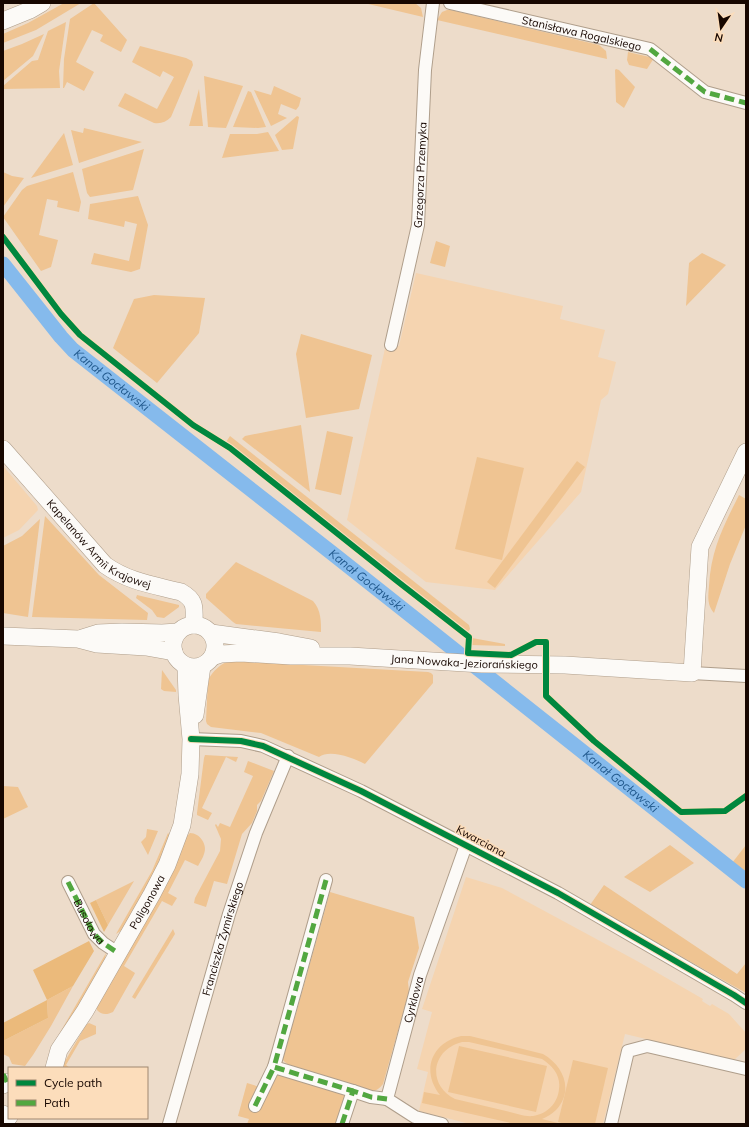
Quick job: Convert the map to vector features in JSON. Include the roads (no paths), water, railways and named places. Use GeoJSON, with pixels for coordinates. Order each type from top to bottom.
{"type":"FeatureCollection","features":[{"type":"Feature","properties":{"kind":"street"},"geometry":{"type":"LineString","coordinates":[[3,21],[30,10],[42,3]]}},
{"type":"Feature","properties":{"kind":"street","name":"Grzegorza Przemyka"},"geometry":{"type":"LineString","coordinates":[[391,345],[418,225],[425,70],[433,3]]}},
{"type":"Feature","properties":{"kind":"street","name":"Stanisława Rogalskiego"},"geometry":{"type":"LineString","coordinates":[[450,3],[650,49],[705,92],[746,103]]}},
{"type":"Feature","properties":{"kind":"street","name":"Kapelanów Armii Krajowej"},"geometry":{"type":"LineString","coordinates":[[3,448],[105,565],[132,580],[181,592],[188,596],[193,601],[194,625]]}},
{"type":"Feature","properties":{"kind":"street"},"geometry":{"type":"LineString","coordinates":[[692,674],[700,547],[746,452]]}},
{"type":"Feature","properties":{"kind":"street"},"geometry":{"type":"LineString","coordinates":[[194,625],[204,627],[211,633],[215,645],[200,663],[176,658],[174,652],[174,638],[178,632],[188,626],[194,625]]}},
{"type":"Feature","properties":{"kind":"street"},"geometry":{"type":"LineString","coordinates":[[78,639],[98,633],[178,632]]}},
{"type":"Feature","properties":{"kind":"street","name":"Jana Nowaka-Jeziorańskiego"},"geometry":{"type":"LineString","coordinates":[[211,633],[279,642],[350,656]]}},
{"type":"Feature","properties":{"kind":"street"},"geometry":{"type":"LineString","coordinates":[[3,636],[78,639],[97,644],[146,646],[174,652]]}},
{"type":"Feature","properties":{"kind":"street","name":"Jana Nowaka-Jeziorańskiego"},"geometry":{"type":"LineString","coordinates":[[200,663],[221,654],[241,653],[291,656],[350,656],[482,664],[565,665],[692,674],[746,676]]}},
{"type":"Feature","properties":{"kind":"street","name":"Poligonowa"},"geometry":{"type":"LineString","coordinates":[[54,1067],[60,1050],[118,953],[165,870],[180,832],[188,792],[191,739],[200,663]]}},
{"type":"Feature","properties":{"kind":"street","name":"Kwarciana"},"geometry":{"type":"LineString","coordinates":[[191,739],[248,742],[264,746],[382,800],[558,893],[746,1003]]}},
{"type":"Feature","properties":{"kind":"street","name":"Franciszka Żymirskiego"},"geometry":{"type":"LineString","coordinates":[[169,1124],[230,914],[256,833],[288,756]]}},
{"type":"Feature","properties":{"kind":"street","name":"Cyrklowa"},"geometry":{"type":"LineString","coordinates":[[387,1099],[420,975],[466,845]]}},
{"type":"Feature","properties":{"kind":"street"},"geometry":{"type":"LineString","coordinates":[[255,1106],[274,1067],[326,880]]}},
{"type":"Feature","properties":{"kind":"street","name":"Busolowa"},"geometry":{"type":"LineString","coordinates":[[68,882],[94,934],[103,943],[118,953]]}},
{"type":"Feature","properties":{"kind":"street"},"geometry":{"type":"LineString","coordinates":[[611,1124],[628,1051],[646,1046],[746,1069]]}},
{"type":"Feature","properties":{"kind":"street","name":"Poligonowa"},"geometry":{"type":"LineString","coordinates":[[42,1067],[47,1060],[60,1050]]}},
{"type":"Feature","properties":{"kind":"street"},"geometry":{"type":"LineString","coordinates":[[274,1067],[353,1091],[387,1099],[415,1117],[442,1124]]}},
{"type":"Feature","properties":{"kind":"street"},"geometry":{"type":"LineString","coordinates":[[342,1124],[353,1091]]}},
{"type":"Feature","properties":{"kind":"waterway","name":"Kanał Gocławski"},"geometry":{"type":"LineString","coordinates":[[3,264],[73,350],[746,881]]}}]}
